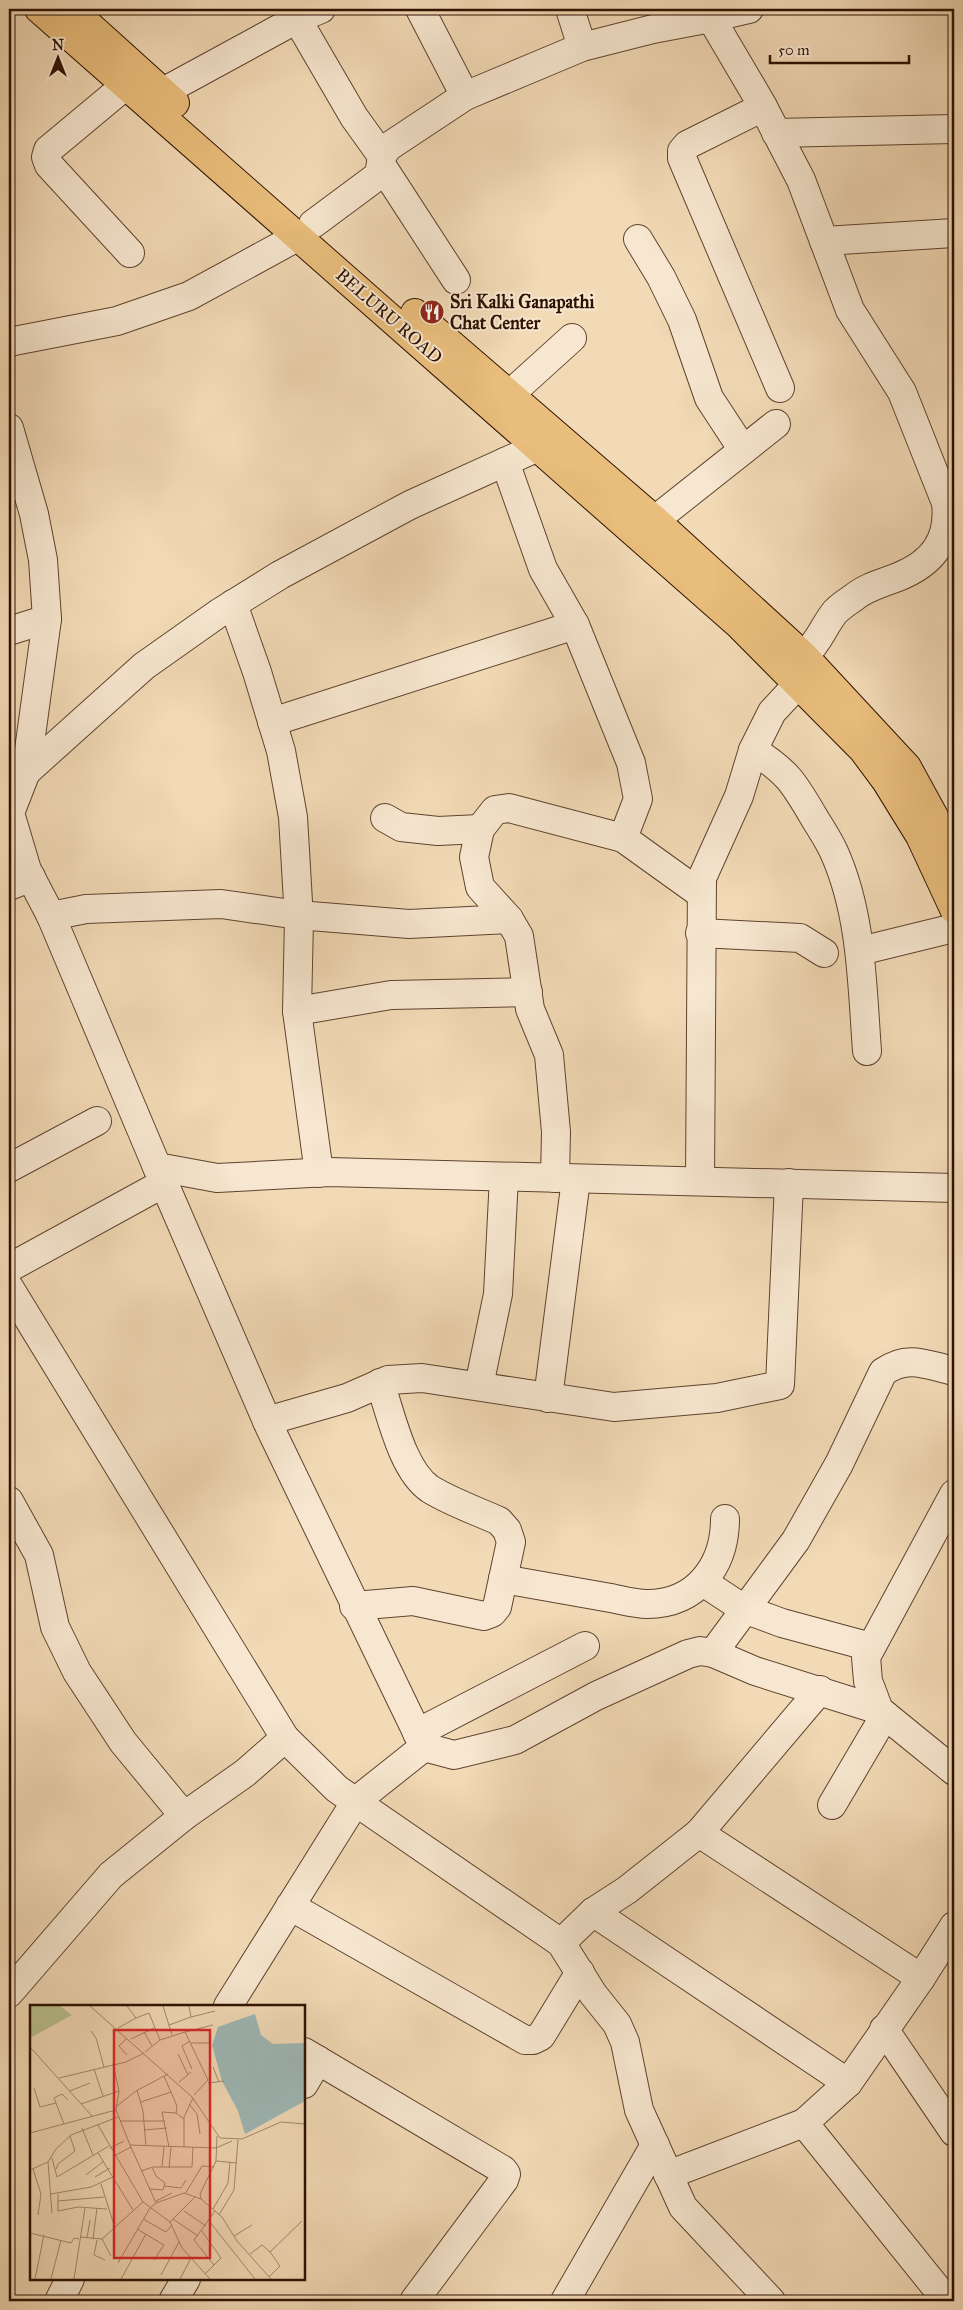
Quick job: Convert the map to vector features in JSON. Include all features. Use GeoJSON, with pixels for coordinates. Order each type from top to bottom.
{"type":"FeatureCollection","features":[{"type":"Feature","properties":{"kind":"highway","name":"BELURU ROAD"},"geometry":{"type":"LineString","coordinates":[[39,9],[126,85],[306,230],[538,447],[738,624],[863,750],[886,781],[920,836],[954,909]]}},
{"type":"Feature","properties":{"kind":"highway"},"geometry":{"type":"LineString","coordinates":[[71,9],[163,92],[306,230],[509,395],[655,520],[804,656],[907,766],[954,853]]}},
{"type":"Feature","properties":{"kind":"street"},"geometry":{"type":"LineString","coordinates":[[420,9],[465,96]]}},
{"type":"Feature","properties":{"kind":"street"},"geometry":{"type":"LineString","coordinates":[[570,9],[582,47]]}},
{"type":"Feature","properties":{"kind":"street"},"geometry":{"type":"LineString","coordinates":[[9,342],[117,321],[189,296],[306,230],[379,175],[388,147],[465,96],[582,47],[652,29],[749,9]]}},
{"type":"Feature","properties":{"kind":"street"},"geometry":{"type":"LineString","coordinates":[[163,92],[309,14],[354,117],[456,280]]}},
{"type":"Feature","properties":{"kind":"street"},"geometry":{"type":"LineString","coordinates":[[711,18],[763,107],[802,180],[850,310],[902,392],[946,503],[949,536],[916,569],[855,596],[835,613],[817,645],[804,656]]}},
{"type":"Feature","properties":{"kind":"street"},"geometry":{"type":"LineString","coordinates":[[126,85],[48,150],[46,157],[49,165],[130,253]]}},
{"type":"Feature","properties":{"kind":"street"},"geometry":{"type":"LineString","coordinates":[[763,107],[687,145],[682,151],[682,158],[780,388]]}},
{"type":"Feature","properties":{"kind":"street"},"geometry":{"type":"LineString","coordinates":[[776,133],[954,129]]}},
{"type":"Feature","properties":{"kind":"street"},"geometry":{"type":"LineString","coordinates":[[824,241],[954,233]]}},
{"type":"Feature","properties":{"kind":"street"},"geometry":{"type":"LineString","coordinates":[[638,239],[661,277],[682,320],[709,398],[743,450]]}},
{"type":"Feature","properties":{"kind":"street"},"geometry":{"type":"LineString","coordinates":[[509,395],[572,338]]}},
{"type":"Feature","properties":{"kind":"street"},"geometry":{"type":"LineString","coordinates":[[655,520],[776,424]]}},
{"type":"Feature","properties":{"kind":"street"},"geometry":{"type":"LineString","coordinates":[[9,428],[34,514],[43,560],[47,619],[26,772],[10,813],[27,870],[20,882],[51,916],[267,1421],[354,1606],[421,1740],[454,1755],[515,1740],[596,1696],[688,1654],[700,1651],[713,1653],[755,1671],[820,1690],[882,1713],[954,1771]]}},
{"type":"Feature","properties":{"kind":"street"},"geometry":{"type":"LineString","coordinates":[[26,772],[144,666],[233,604],[280,575],[410,505],[538,447]]}},
{"type":"Feature","properties":{"kind":"street"},"geometry":{"type":"LineString","coordinates":[[504,462],[543,569],[575,625],[630,764],[638,799],[623,838]]}},
{"type":"Feature","properties":{"kind":"street"},"geometry":{"type":"LineString","coordinates":[[233,604],[281,752],[293,817],[298,915],[297,1011],[319,1173]]}},
{"type":"Feature","properties":{"kind":"street"},"geometry":{"type":"LineString","coordinates":[[9,631],[47,619]]}},
{"type":"Feature","properties":{"kind":"street"},"geometry":{"type":"LineString","coordinates":[[272,722],[575,625]]}},
{"type":"Feature","properties":{"kind":"street"},"geometry":{"type":"LineString","coordinates":[[700,1181],[700,933],[702,878],[739,796],[753,750],[772,712],[798,684]]}},
{"type":"Feature","properties":{"kind":"street"},"geometry":{"type":"LineString","coordinates":[[753,750],[778,766],[794,782],[834,851],[844,877],[860,951],[867,1051]]}},
{"type":"Feature","properties":{"kind":"street"},"geometry":{"type":"LineString","coordinates":[[548,1398],[566,1179],[556,1132],[549,1055],[530,1009],[519,936],[509,919],[480,887],[474,857],[480,829],[495,810],[509,808],[623,838],[701,894]]}},
{"type":"Feature","properties":{"kind":"street"},"geometry":{"type":"LineString","coordinates":[[384,818],[401,827],[438,831],[480,829]]}},
{"type":"Feature","properties":{"kind":"street"},"geometry":{"type":"LineString","coordinates":[[51,916],[86,909],[221,904],[298,915],[409,924],[509,919]]}},
{"type":"Feature","properties":{"kind":"street"},"geometry":{"type":"LineString","coordinates":[[860,951],[954,928]]}},
{"type":"Feature","properties":{"kind":"street"},"geometry":{"type":"LineString","coordinates":[[700,933],[800,938],[824,953]]}},
{"type":"Feature","properties":{"kind":"street"},"geometry":{"type":"LineString","coordinates":[[297,1011],[391,995],[528,992]]}},
{"type":"Feature","properties":{"kind":"street"},"geometry":{"type":"LineString","coordinates":[[9,1168],[97,1120]]}},
{"type":"Feature","properties":{"kind":"street"},"geometry":{"type":"LineString","coordinates":[[9,1268],[161,1175],[217,1178],[319,1173],[954,1188]]}},
{"type":"Feature","properties":{"kind":"street"},"geometry":{"type":"LineString","coordinates":[[479,1386],[498,1294],[504,1177]]}},
{"type":"Feature","properties":{"kind":"street"},"geometry":{"type":"LineString","coordinates":[[267,1421],[346,1398],[388,1380],[422,1378],[614,1407],[717,1398],[780,1385],[789,1183]]}},
{"type":"Feature","properties":{"kind":"street"},"geometry":{"type":"LineString","coordinates":[[9,1287],[285,1738],[337,1789],[562,1943],[617,2024],[625,2042],[639,2110],[683,2206],[772,2301]]}},
{"type":"Feature","properties":{"kind":"street"},"geometry":{"type":"LineString","coordinates":[[713,1653],[796,1540],[839,1464],[883,1372],[895,1364],[906,1361],[954,1371]]}},
{"type":"Feature","properties":{"kind":"street"},"geometry":{"type":"LineString","coordinates":[[354,1606],[412,1601],[484,1616],[492,1613],[497,1607],[510,1542],[507,1530],[499,1521],[430,1488],[417,1476],[405,1457],[380,1383]]}},
{"type":"Feature","properties":{"kind":"street"},"geometry":{"type":"LineString","coordinates":[[832,1805],[882,1713],[865,1668],[866,1657],[954,1494]]}},
{"type":"Feature","properties":{"kind":"street"},"geometry":{"type":"LineString","coordinates":[[9,1501],[39,1554],[55,1627],[77,1672],[122,1742],[184,1816]]}},
{"type":"Feature","properties":{"kind":"street"},"geometry":{"type":"LineString","coordinates":[[503,1579],[647,1604],[672,1599],[695,1590],[711,1574],[726,1540],[726,1519]]}},
{"type":"Feature","properties":{"kind":"street"},"geometry":{"type":"LineString","coordinates":[[703,1582],[744,1609],[782,1623],[871,1647]]}},
{"type":"Feature","properties":{"kind":"street"},"geometry":{"type":"LineString","coordinates":[[229,2005],[356,1801],[421,1740],[585,1646]]}},
{"type":"Feature","properties":{"kind":"street"},"geometry":{"type":"LineString","coordinates":[[562,1943],[592,1912],[628,1890],[699,1833],[820,1690]]}},
{"type":"Feature","properties":{"kind":"street"},"geometry":{"type":"LineString","coordinates":[[9,1992],[111,1875],[184,1816],[245,1773],[285,1738]]}},
{"type":"Feature","properties":{"kind":"street"},"geometry":{"type":"LineString","coordinates":[[699,1833],[921,1978]]}},
{"type":"Feature","properties":{"kind":"street"},"geometry":{"type":"LineString","coordinates":[[290,1906],[525,2040],[533,2040],[541,2036],[580,1972]]}},
{"type":"Feature","properties":{"kind":"street"},"geometry":{"type":"LineString","coordinates":[[592,1912],[848,2083]]}},
{"type":"Feature","properties":{"kind":"street"},"geometry":{"type":"LineString","coordinates":[[668,2175],[713,2156],[804,2123],[848,2083],[921,1978],[954,1926]]}},
{"type":"Feature","properties":{"kind":"street"},"geometry":{"type":"LineString","coordinates":[[884,2029],[954,2132]]}},
{"type":"Feature","properties":{"kind":"street"},"geometry":{"type":"LineString","coordinates":[[305,2080],[311,2056],[503,2170],[506,2174],[504,2180],[414,2301]]}},
{"type":"Feature","properties":{"kind":"street"},"geometry":{"type":"LineString","coordinates":[[804,2123],[947,2301]]}},
{"type":"Feature","properties":{"kind":"street"},"geometry":{"type":"LineString","coordinates":[[565,2301],[655,2145]]}},
{"type":"Feature","properties":{"kind":"street"},"geometry":{"type":"LineString","coordinates":[[59,2301],[70,2280]]}},
{"type":"Feature","properties":{"kind":"street"},"geometry":{"type":"LineString","coordinates":[[173,2301],[185,2280]]}},
{"type":"Feature","properties":{"kind":"place","name":"Sri Kalki Ganapathi Chat Center"},"geometry":{"type":"Point","coordinates":[432,312]}}]}
